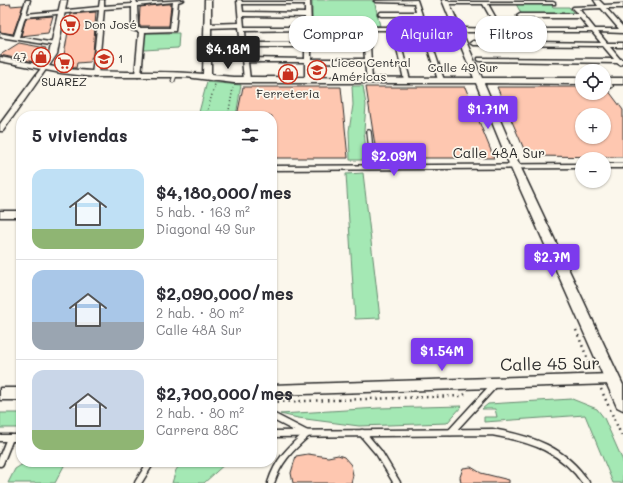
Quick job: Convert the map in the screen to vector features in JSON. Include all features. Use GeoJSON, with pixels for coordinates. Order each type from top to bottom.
{"type":"FeatureCollection","features":[{"type":"Feature","properties":{"kind":"street"},"geometry":{"type":"LineString","coordinates":[[16,38],[28,0]]}},
{"type":"Feature","properties":{"kind":"street"},"geometry":{"type":"LineString","coordinates":[[0,129],[52,56],[64,0]]}},
{"type":"Feature","properties":{"kind":"street"},"geometry":{"type":"LineString","coordinates":[[95,75],[102,0]]}},
{"type":"Feature","properties":{"kind":"street"},"geometry":{"type":"LineString","coordinates":[[23,16],[101,8],[134,2],[178,0],[173,30],[135,30],[134,2]]}},
{"type":"Feature","properties":{"kind":"street"},"geometry":{"type":"LineString","coordinates":[[208,0],[208,26],[212,78]]}},
{"type":"Feature","properties":{"kind":"street"},"geometry":{"type":"LineString","coordinates":[[596,0],[623,30]]}},
{"type":"Feature","properties":{"kind":"street"},"geometry":{"type":"LineString","coordinates":[[240,14],[308,15],[308,1],[239,2],[240,14],[244,45],[247,80]]}},
{"type":"Feature","properties":{"kind":"street"},"geometry":{"type":"LineString","coordinates":[[376,1],[416,1],[420,14],[381,14]]}},
{"type":"Feature","properties":{"kind":"street"},"geometry":{"type":"LineString","coordinates":[[452,16],[446,2],[553,3]]}},
{"type":"Feature","properties":{"kind":"street"},"geometry":{"type":"LineString","coordinates":[[485,3],[492,16]]}},
{"type":"Feature","properties":{"kind":"street"},"geometry":{"type":"LineString","coordinates":[[512,3],[520,16]]}},
{"type":"Feature","properties":{"kind":"street"},"geometry":{"type":"LineString","coordinates":[[623,6],[575,8],[605,45],[621,61],[623,66]]}},
{"type":"Feature","properties":{"kind":"street"},"geometry":{"type":"LineString","coordinates":[[547,20],[581,16]]}},
{"type":"Feature","properties":{"kind":"street"},"geometry":{"type":"LineString","coordinates":[[547,25],[594,30],[623,30]]}},
{"type":"Feature","properties":{"kind":"street"},"geometry":{"type":"LineString","coordinates":[[208,26],[289,28]]}},
{"type":"Feature","properties":{"kind":"street"},"geometry":{"type":"LineString","coordinates":[[138,75],[142,30]]}},
{"type":"Feature","properties":{"kind":"street"},"geometry":{"type":"LineString","coordinates":[[0,35],[55,45]]}},
{"type":"Feature","properties":{"kind":"street"},"geometry":{"type":"LineString","coordinates":[[473,43],[623,45]]}},
{"type":"Feature","properties":{"kind":"street"},"geometry":{"type":"LineString","coordinates":[[244,45],[289,45]]}},
{"type":"Feature","properties":{"kind":"street"},"geometry":{"type":"LineString","coordinates":[[308,52],[308,80]]}},
{"type":"Feature","properties":{"kind":"street"},"geometry":{"type":"LineString","coordinates":[[367,52],[370,80]]}},
{"type":"Feature","properties":{"kind":"street"},"geometry":{"type":"LineString","coordinates":[[400,52],[407,80]]}},
{"type":"Feature","properties":{"kind":"street"},"geometry":{"type":"LineString","coordinates":[[432,52],[441,80]]}},
{"type":"Feature","properties":{"kind":"street"},"geometry":{"type":"LineString","coordinates":[[466,52],[515,166],[623,402]]}},
{"type":"Feature","properties":{"kind":"street","name":"Calle 49 Sur"},"geometry":{"type":"LineString","coordinates":[[0,59],[44,68],[95,75],[138,75],[234,80],[308,80],[346,83],[370,80],[575,81]]}},
{"type":"Feature","properties":{"kind":"street"},"geometry":{"type":"LineString","coordinates":[[245,60],[368,60]]}},
{"type":"Feature","properties":{"kind":"street"},"geometry":{"type":"LineString","coordinates":[[480,60],[621,61]]}},
{"type":"Feature","properties":{"kind":"street"},"geometry":{"type":"LineString","coordinates":[[611,82],[623,81]]}},
{"type":"Feature","properties":{"kind":"street","name":"Calle 48A Sur"},"geometry":{"type":"LineString","coordinates":[[277,168],[575,166]]}},
{"type":"Feature","properties":{"kind":"street"},"geometry":{"type":"LineString","coordinates":[[611,166],[623,166]]}},
{"type":"Feature","properties":{"kind":"street"},"geometry":{"type":"LineString","coordinates":[[0,214],[16,214]]}},
{"type":"Feature","properties":{"kind":"street","name":"Calle 45 Sur"},"geometry":{"type":"LineString","coordinates":[[277,390],[612,379]]}},
{"type":"Feature","properties":{"kind":"street"},"geometry":{"type":"LineString","coordinates":[[0,394],[16,394]]}},
{"type":"Feature","properties":{"kind":"lane"},"geometry":{"type":"LineString","coordinates":[[369,132],[374,167]]}},
{"type":"Feature","properties":{"kind":"lane"},"geometry":{"type":"LineString","coordinates":[[451,432],[496,382]]}},
{"type":"Feature","properties":{"kind":"lane"},"geometry":{"type":"LineString","coordinates":[[277,418],[308,434]]}},
{"type":"Feature","properties":{"kind":"lane"},"geometry":{"type":"LineString","coordinates":[[277,434],[492,432],[532,441],[551,449],[581,475],[586,483]]}},
{"type":"Feature","properties":{"kind":"lane"},"geometry":{"type":"LineString","coordinates":[[362,433],[379,453],[397,483]]}},
{"type":"Feature","properties":{"kind":"lane"},"geometry":{"type":"LineString","coordinates":[[277,463],[289,449],[308,434]]}},
{"type":"Feature","properties":{"kind":"lane"},"geometry":{"type":"LineString","coordinates":[[0,438],[16,438]]}},
{"type":"Feature","properties":{"kind":"lane"},"geometry":{"type":"LineString","coordinates":[[0,463],[10,438]]}},
{"type":"Feature","properties":{"kind":"lane"},"geometry":{"type":"LineString","coordinates":[[138,483],[148,467]]}},
{"type":"Feature","properties":{"kind":"lane"},"geometry":{"type":"LineString","coordinates":[[271,483],[275,467]]}},
{"type":"Feature","properties":{"kind":"path"},"geometry":{"type":"LineString","coordinates":[[207,111],[212,78]]}},
{"type":"Feature","properties":{"kind":"path"},"geometry":{"type":"LineString","coordinates":[[229,111],[234,80]]}},
{"type":"Feature","properties":{"kind":"path"},"geometry":{"type":"LineString","coordinates":[[575,329],[623,439]]}},
{"type":"Feature","properties":{"kind":"green space"},"geometry":{"type":"Polygon","coordinates":[[[312,0],[374,0],[378,16],[312,16],[312,0]]]}},
{"type":"Feature","properties":{"kind":"green space"},"geometry":{"type":"Polygon","coordinates":[[[516,4],[551,4],[553,7],[569,7],[575,15],[522,15],[516,4]]]}},
{"type":"Feature","properties":{"kind":"green space"},"geometry":{"type":"Polygon","coordinates":[[[145,33],[179,33],[178,48],[144,50],[145,33]]]}},
{"type":"Feature","properties":{"kind":"green space"},"geometry":{"type":"Polygon","coordinates":[[[207,82],[241,85],[237,111],[199,111],[207,82]]]}},
{"type":"Feature","properties":{"kind":"green space"},"geometry":{"type":"Polygon","coordinates":[[[352,86],[363,86],[366,105],[364,131],[367,160],[350,160],[349,131],[353,105],[352,86]]]}},
{"type":"Feature","properties":{"kind":"green space"},"geometry":{"type":"Polygon","coordinates":[[[363,173],[380,318],[355,319],[346,174],[363,173]]]}},
{"type":"Feature","properties":{"kind":"green space"},"geometry":{"type":"Polygon","coordinates":[[[572,399],[597,409],[604,418],[623,461],[623,483],[613,483],[585,415],[484,422],[484,417],[497,417],[495,409],[482,409],[488,404],[572,399]]]}},
{"type":"Feature","properties":{"kind":"green space"},"geometry":{"type":"Polygon","coordinates":[[[462,406],[447,423],[359,426],[298,418],[280,414],[379,408],[462,406]]]}},
{"type":"Feature","properties":{"kind":"green space"},"geometry":{"type":"Polygon","coordinates":[[[0,413],[16,413],[16,428],[0,428],[0,413]]]}},
{"type":"Feature","properties":{"kind":"green space"},"geometry":{"type":"Polygon","coordinates":[[[18,467],[63,467],[55,483],[8,483],[15,469],[18,467]]]}},
{"type":"Feature","properties":{"kind":"green space"},"geometry":{"type":"Polygon","coordinates":[[[178,467],[222,467],[204,483],[172,483],[178,467]]]}},
{"type":"Feature","properties":{"kind":"building"},"geometry":{"type":"Polygon","coordinates":[[[11,4],[10,6],[23,5],[13,34],[0,32],[0,5],[11,4]]]}},
{"type":"Feature","properties":{"kind":"building"},"geometry":{"type":"Polygon","coordinates":[[[171,4],[169,26],[139,26],[140,7],[171,4]]]}},
{"type":"Feature","properties":{"kind":"building"},"geometry":{"type":"Polygon","coordinates":[[[96,12],[93,54],[90,62],[77,63],[76,68],[62,67],[71,14],[96,12]]]}},
{"type":"Feature","properties":{"kind":"building"},"geometry":{"type":"Polygon","coordinates":[[[53,16],[48,33],[21,36],[26,18],[53,16]]]}},
{"type":"Feature","properties":{"kind":"building"},"geometry":{"type":"Polygon","coordinates":[[[19,43],[46,48],[42,60],[39,63],[0,55],[19,43]]]}},
{"type":"Feature","properties":{"kind":"building"},"geometry":{"type":"Polygon","coordinates":[[[243,87],[341,87],[348,158],[277,158],[277,111],[238,111],[243,87]]]}},
{"type":"Feature","properties":{"kind":"building"},"geometry":{"type":"Polygon","coordinates":[[[366,87],[465,87],[494,158],[377,158],[366,87]]]}},
{"type":"Feature","properties":{"kind":"building"},"geometry":{"type":"Polygon","coordinates":[[[497,87],[575,87],[575,100],[611,100],[611,94],[623,110],[623,157],[611,157],[611,152],[575,152],[575,156],[527,156],[497,87]]]}},
{"type":"Feature","properties":{"kind":"building"},"geometry":{"type":"Polygon","coordinates":[[[308,454],[328,457],[338,455],[344,457],[351,465],[353,475],[351,483],[293,483],[291,473],[296,456],[308,454]]]}},
{"type":"Feature","properties":{"kind":"building"},"geometry":{"type":"Polygon","coordinates":[[[471,467],[481,473],[509,480],[509,483],[461,483],[460,477],[463,468],[471,467]]]}},
{"type":"Feature","properties":{"kind":"place","name":"Don José"},"geometry":{"type":"Point","coordinates":[70,25]}},
{"type":"Feature","properties":{"kind":"place","name":"47"},"geometry":{"type":"Point","coordinates":[41,57]}},
{"type":"Feature","properties":{"kind":"place","name":"1"},"geometry":{"type":"Point","coordinates":[104,59]}},
{"type":"Feature","properties":{"kind":"place","name":"SUAREZ"},"geometry":{"type":"Point","coordinates":[64,63]}},
{"type":"Feature","properties":{"kind":"place","name":"Liceo Central Américas"},"geometry":{"type":"Point","coordinates":[317,70]}},
{"type":"Feature","properties":{"kind":"place","name":"Ferreteria"},"geometry":{"type":"Point","coordinates":[288,74]}}]}
